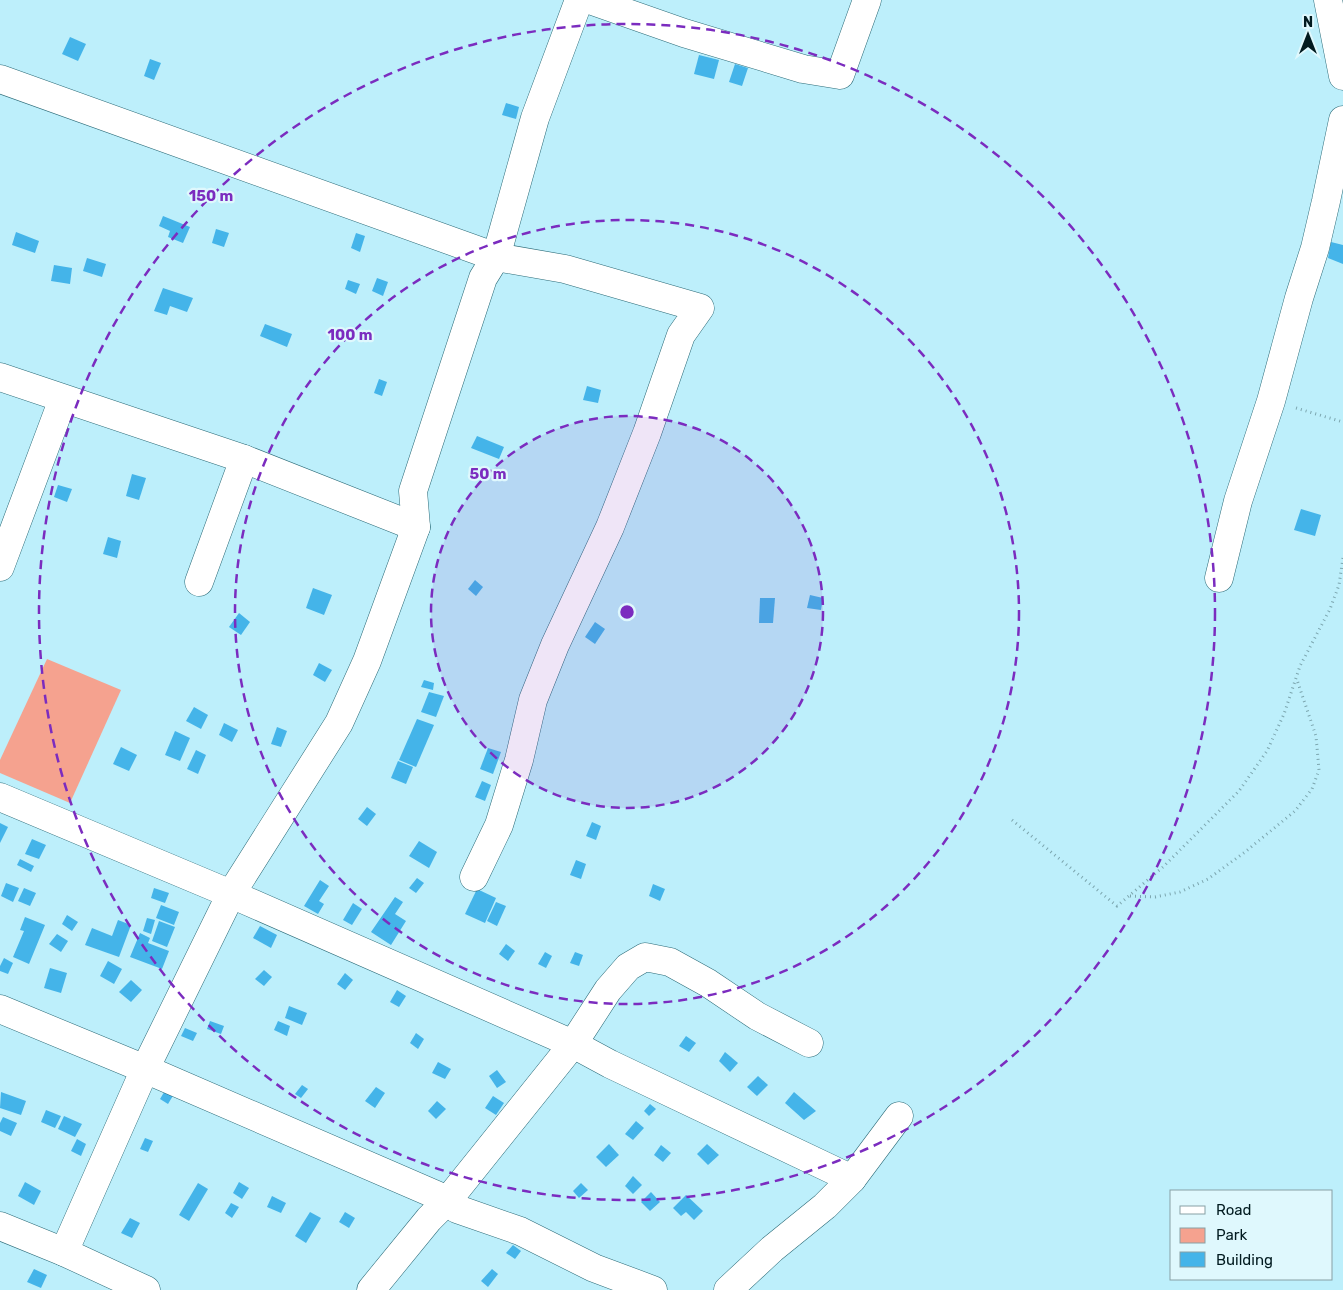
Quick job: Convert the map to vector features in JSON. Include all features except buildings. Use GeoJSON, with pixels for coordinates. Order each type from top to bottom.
{"type":"FeatureCollection","features":[{"type":"Feature","properties":{"kind":"street"},"geometry":{"type":"LineString","coordinates":[[64,1252],[145,1069],[231,894],[340,723],[368,661],[416,527],[413,491],[483,278],[496,257],[535,118],[579,0]]}},
{"type":"Feature","properties":{"kind":"street"},"geometry":{"type":"LineString","coordinates":[[590,0],[803,69],[840,75],[867,0]]}},
{"type":"Feature","properties":{"kind":"street"},"geometry":{"type":"LineString","coordinates":[[1328,0],[1343,76]]}},
{"type":"Feature","properties":{"kind":"street"},"geometry":{"type":"LineString","coordinates":[[0,79],[496,257],[565,269],[700,308],[681,335],[648,433],[610,527],[555,645],[533,700],[519,760],[499,825],[474,877]]}},
{"type":"Feature","properties":{"kind":"street"},"geometry":{"type":"LineString","coordinates":[[1219,578],[1238,501],[1272,401],[1299,298],[1315,248],[1343,120]]}},
{"type":"Feature","properties":{"kind":"street"},"geometry":{"type":"LineString","coordinates":[[0,378],[244,459],[416,527]]}},
{"type":"Feature","properties":{"kind":"street"},"geometry":{"type":"LineString","coordinates":[[0,566],[63,398]]}},
{"type":"Feature","properties":{"kind":"street"},"geometry":{"type":"LineString","coordinates":[[199,582],[244,459]]}},
{"type":"Feature","properties":{"kind":"street"},"geometry":{"type":"LineString","coordinates":[[0,797],[231,894],[573,1044],[610,1064],[852,1179]]}},
{"type":"Feature","properties":{"kind":"street"},"geometry":{"type":"LineString","coordinates":[[371,1290],[429,1218],[448,1200],[573,1044],[608,990],[628,967],[645,958],[670,962],[708,983],[757,1016],[809,1043]]}},
{"type":"Feature","properties":{"kind":"street"},"geometry":{"type":"LineString","coordinates":[[0,1009],[145,1069],[448,1200],[458,1209],[520,1231],[594,1268],[653,1290]]}},
{"type":"Feature","properties":{"kind":"street"},"geometry":{"type":"LineString","coordinates":[[728,1290],[852,1179],[899,1116]]}},
{"type":"Feature","properties":{"kind":"street"},"geometry":{"type":"LineString","coordinates":[[0,1226],[64,1252],[146,1290]]}},
{"type":"Feature","properties":{"kind":"path"},"geometry":{"type":"LineString","coordinates":[[1272,401],[1343,422]]}},
{"type":"Feature","properties":{"kind":"path"},"geometry":{"type":"LineString","coordinates":[[1012,820],[1117,906],[1163,867],[1239,790],[1267,751],[1284,714],[1300,666],[1330,609],[1339,585],[1343,558]]}},
{"type":"Feature","properties":{"kind":"path"},"geometry":{"type":"LineString","coordinates":[[1129,896],[1155,897],[1180,892],[1208,879],[1245,852],[1295,811],[1312,789],[1319,770],[1316,736],[1296,679]]}},
{"type":"Feature","properties":{"kind":"green space"},"geometry":{"type":"Polygon","coordinates":[[[47,659],[121,690],[70,803],[0,773],[0,760],[47,659]]]}}]}
